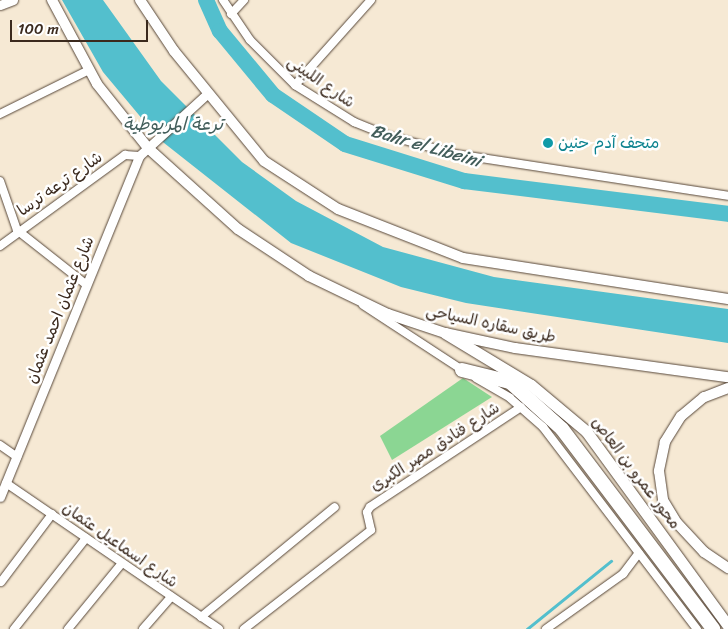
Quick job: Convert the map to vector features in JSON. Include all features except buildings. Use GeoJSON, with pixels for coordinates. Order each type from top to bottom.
{"type":"FeatureCollection","features":[{"type":"Feature","properties":{"kind":"highway"},"geometry":{"type":"LineString","coordinates":[[462,370],[510,382],[555,422],[713,629]]}},
{"type":"Feature","properties":{"kind":"main road","name":"طريق سقاره السياحى"},"geometry":{"type":"LineString","coordinates":[[52,0],[89,70],[148,148],[255,241],[355,300],[445,333],[515,348],[728,377]]}},
{"type":"Feature","properties":{"kind":"main road"},"geometry":{"type":"LineString","coordinates":[[140,0],[205,96],[264,161],[307,191],[378,228],[438,250],[507,268],[728,299]]}},
{"type":"Feature","properties":{"kind":"main road","name":"محور عمرو بن العاص"},"geometry":{"type":"LineString","coordinates":[[445,333],[531,385],[586,431],[728,626]]}},
{"type":"Feature","properties":{"kind":"main road"},"geometry":{"type":"LineString","coordinates":[[728,388],[704,397],[681,416],[665,442],[658,471],[663,500],[677,523],[704,552],[728,568]]}},
{"type":"Feature","properties":{"kind":"street"},"geometry":{"type":"LineString","coordinates":[[0,5],[13,0]]}},
{"type":"Feature","properties":{"kind":"street","name":"شارع اللبينى"},"geometry":{"type":"LineString","coordinates":[[223,0],[231,14],[295,85],[354,122],[455,154],[728,196]]}},
{"type":"Feature","properties":{"kind":"street"},"geometry":{"type":"LineString","coordinates":[[231,14],[244,0]]}},
{"type":"Feature","properties":{"kind":"street"},"geometry":{"type":"LineString","coordinates":[[295,85],[371,0]]}},
{"type":"Feature","properties":{"kind":"street"},"geometry":{"type":"LineString","coordinates":[[0,114],[89,70]]}},
{"type":"Feature","properties":{"kind":"street","name":"شارع عثمان احمد عثمان"},"geometry":{"type":"LineString","coordinates":[[0,497],[139,156],[205,96]]}},
{"type":"Feature","properties":{"kind":"street","name":"شارع ترعه ترسا"},"geometry":{"type":"LineString","coordinates":[[0,246],[17,230],[125,156],[139,156]]}},
{"type":"Feature","properties":{"kind":"street"},"geometry":{"type":"LineString","coordinates":[[0,181],[17,230],[86,285]]}},
{"type":"Feature","properties":{"kind":"street"},"geometry":{"type":"LineString","coordinates":[[355,300],[521,407],[552,439],[697,629]]}},
{"type":"Feature","properties":{"kind":"street","name":"شارع فنادق مصر الكبرى"},"geometry":{"type":"LineString","coordinates":[[244,629],[369,532],[370,506],[521,407]]}},
{"type":"Feature","properties":{"kind":"street"},"geometry":{"type":"LineString","coordinates":[[0,445],[16,457]]}},
{"type":"Feature","properties":{"kind":"street","name":"شارع اسماعيل عثمان"},"geometry":{"type":"LineString","coordinates":[[6,483],[219,629]]}},
{"type":"Feature","properties":{"kind":"street"},"geometry":{"type":"LineString","coordinates":[[201,617],[335,507]]}},
{"type":"Feature","properties":{"kind":"street"},"geometry":{"type":"LineString","coordinates":[[1,582],[52,514]]}},
{"type":"Feature","properties":{"kind":"street"},"geometry":{"type":"LineString","coordinates":[[14,629],[86,538]]}},
{"type":"Feature","properties":{"kind":"street"},"geometry":{"type":"LineString","coordinates":[[546,629],[623,574],[639,552]]}},
{"type":"Feature","properties":{"kind":"street"},"geometry":{"type":"LineString","coordinates":[[68,629],[122,563]]}},
{"type":"Feature","properties":{"kind":"street"},"geometry":{"type":"LineString","coordinates":[[143,629],[171,597]]}},
{"type":"Feature","properties":{"kind":"green space"},"geometry":{"type":"Polygon","coordinates":[[[463,378],[492,397],[392,460],[380,436],[463,378]]]}},
{"type":"Feature","properties":{"kind":"water","name":"ترعة المريوطية"},"geometry":{"type":"Polygon","coordinates":[[[62,0],[103,0],[161,81],[242,162],[296,201],[383,247],[494,277],[728,309],[728,343],[466,303],[401,287],[291,243],[159,139],[103,72],[62,0]]]}},
{"type":"Feature","properties":{"kind":"waterway","name":"Bahr el Libeini"},"geometry":{"type":"LineString","coordinates":[[206,0],[220,31],[273,95],[345,144],[464,181],[728,214]]}},
{"type":"Feature","properties":{"kind":"waterway"},"geometry":{"type":"LineString","coordinates":[[527,629],[611,561]]}},
{"type":"Feature","properties":{"kind":"place","name":"متحف آدم حنين"},"geometry":{"type":"Point","coordinates":[548,143]}}]}
